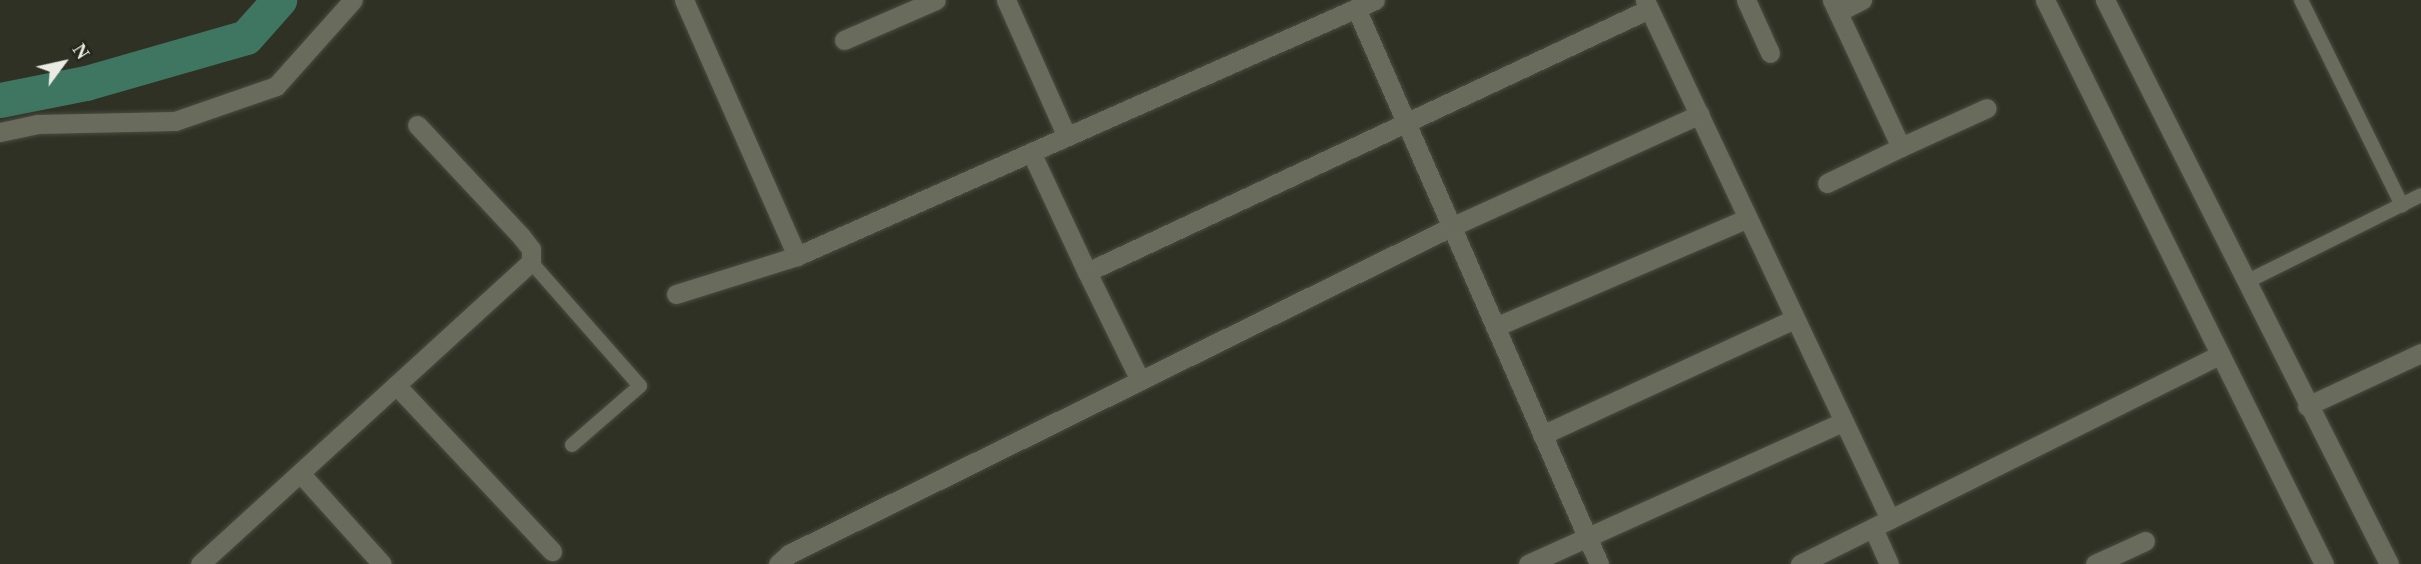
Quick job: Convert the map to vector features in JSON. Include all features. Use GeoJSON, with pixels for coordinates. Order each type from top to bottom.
{"type":"FeatureCollection","features":[{"type":"Feature","properties":{"kind":"street"},"geometry":{"type":"LineString","coordinates":[[0,132],[37,124],[174,121],[276,86],[354,0]]}},
{"type":"Feature","properties":{"kind":"street"},"geometry":{"type":"LineString","coordinates":[[684,0],[797,257]]}},
{"type":"Feature","properties":{"kind":"street"},"geometry":{"type":"LineString","coordinates":[[844,40],[936,0]]}},
{"type":"Feature","properties":{"kind":"street"},"geometry":{"type":"LineString","coordinates":[[1006,0],[1066,135]]}},
{"type":"Feature","properties":{"kind":"street"},"geometry":{"type":"LineString","coordinates":[[677,294],[797,257],[1066,135],[1375,0]]}},
{"type":"Feature","properties":{"kind":"street"},"geometry":{"type":"LineString","coordinates":[[1862,0],[1835,6],[1901,147]]}},
{"type":"Feature","properties":{"kind":"street"},"geometry":{"type":"LineString","coordinates":[[2045,0],[2324,564]]}},
{"type":"Feature","properties":{"kind":"street"},"geometry":{"type":"LineString","coordinates":[[2105,0],[2307,407],[2389,564]]}},
{"type":"Feature","properties":{"kind":"street"},"geometry":{"type":"LineString","coordinates":[[1750,1],[1770,53]]}},
{"type":"Feature","properties":{"kind":"street"},"geometry":{"type":"LineString","coordinates":[[1087,272],[1647,4],[1843,422],[1881,524],[1889,564]]}},
{"type":"Feature","properties":{"kind":"street"},"geometry":{"type":"LineString","coordinates":[[1356,8],[1402,121],[1599,564]]}},
{"type":"Feature","properties":{"kind":"street"},"geometry":{"type":"LineString","coordinates":[[1827,183],[1987,108]]}},
{"type":"Feature","properties":{"kind":"street"},"geometry":{"type":"LineString","coordinates":[[778,564],[789,554],[1451,227],[1700,114]]}},
{"type":"Feature","properties":{"kind":"street"},"geometry":{"type":"LineString","coordinates":[[200,564],[531,262],[531,249],[521,236],[417,125]]}},
{"type":"Feature","properties":{"kind":"street"},"geometry":{"type":"LineString","coordinates":[[1031,152],[1140,380]]}},
{"type":"Feature","properties":{"kind":"street"},"geometry":{"type":"LineString","coordinates":[[1495,327],[1746,219]]}},
{"type":"Feature","properties":{"kind":"street"},"geometry":{"type":"LineString","coordinates":[[1542,435],[1794,319]]}},
{"type":"Feature","properties":{"kind":"street"},"geometry":{"type":"LineString","coordinates":[[2307,407],[2421,354]]}},
{"type":"Feature","properties":{"kind":"street"},"geometry":{"type":"LineString","coordinates":[[1800,564],[2220,355]]}},
{"type":"Feature","properties":{"kind":"street"},"geometry":{"type":"LineString","coordinates":[[396,385],[552,551]]}},
{"type":"Feature","properties":{"kind":"street"},"geometry":{"type":"LineString","coordinates":[[1528,564],[1843,422]]}},
{"type":"Feature","properties":{"kind":"street"},"geometry":{"type":"LineString","coordinates":[[300,473],[382,564]]}},
{"type":"Feature","properties":{"kind":"street"},"geometry":{"type":"LineString","coordinates":[[2095,564],[2145,541]]}},
{"type":"Feature","properties":{"kind":"lane"},"geometry":{"type":"LineString","coordinates":[[2301,0],[2402,205]]}},
{"type":"Feature","properties":{"kind":"lane"},"geometry":{"type":"LineString","coordinates":[[2246,282],[2421,195]]}},
{"type":"Feature","properties":{"kind":"lane"},"geometry":{"type":"LineString","coordinates":[[531,262],[640,386],[572,445]]}},
{"type":"Feature","properties":{"kind":"waterway"},"geometry":{"type":"LineString","coordinates":[[0,100],[86,83],[246,37],[279,0]]}}]}
